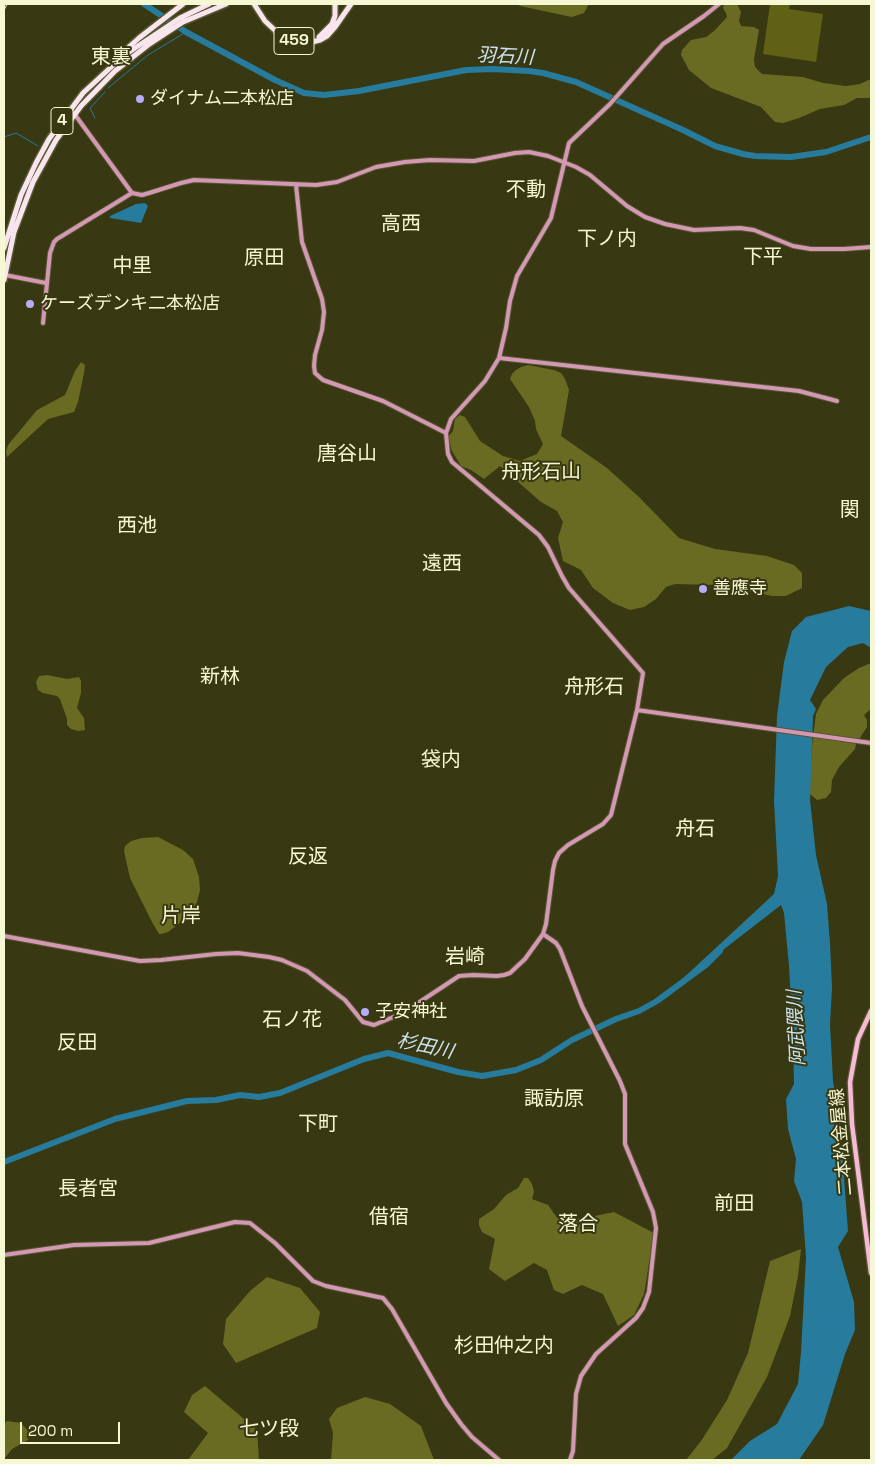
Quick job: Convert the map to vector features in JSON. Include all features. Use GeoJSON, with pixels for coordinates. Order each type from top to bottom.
{"type":"FeatureCollection","features":[{"type":"Feature","properties":{"kind":"highway"},"geometry":{"type":"LineString","coordinates":[[83,93],[117,56],[183,4]]}},
{"type":"Feature","properties":{"kind":"highway","name":"4"},"geometry":{"type":"LineString","coordinates":[[4,278],[14,232],[32,182],[56,140],[75,114],[115,71],[181,20],[209,4]]}},
{"type":"Feature","properties":{"kind":"highway","name":"4"},"geometry":{"type":"LineString","coordinates":[[4,248],[27,181],[49,139],[83,93],[122,57],[164,27],[226,4]]}},
{"type":"Feature","properties":{"kind":"highway"},"geometry":{"type":"LineString","coordinates":[[256,4],[280,32],[290,37],[304,40],[316,38],[326,32],[334,21],[335,6]]}},
{"type":"Feature","properties":{"kind":"highway","name":"459"},"geometry":{"type":"LineString","coordinates":[[256,4],[265,21],[276,32],[298,43],[308,43],[323,38],[341,20],[351,4]]}},
{"type":"Feature","properties":{"kind":"main road","name":"二本松金屋線"},"geometry":{"type":"LineString","coordinates":[[871,1011],[858,1039],[854,1054],[850,1082],[850,1103],[871,1273]]}},
{"type":"Feature","properties":{"kind":"street"},"geometry":{"type":"LineString","coordinates":[[4,936],[140,961],[238,953],[282,960],[307,972],[332,989],[345,1000],[363,1022],[374,1025],[404,1012],[460,976],[473,974],[497,976],[510,973],[525,959],[543,934],[548,914],[555,861],[559,853],[568,845],[603,824],[611,815],[643,680],[641,670],[569,588],[552,552],[539,535],[452,462],[448,454],[446,433],[451,419],[486,381],[499,358],[516,276],[551,218],[571,140],[610,104],[663,44],[719,4]]}},
{"type":"Feature","properties":{"kind":"street"},"geometry":{"type":"LineString","coordinates":[[70,109],[132,193]]}},
{"type":"Feature","properties":{"kind":"street"},"geometry":{"type":"LineString","coordinates":[[43,324],[46,304],[46,283],[52,246],[57,238],[132,193],[142,194],[181,182],[200,180],[296,185],[330,184],[376,167],[421,160],[474,161],[512,153],[529,152],[564,162],[590,175],[621,202],[639,214],[665,224],[694,230],[740,228],[754,230],[791,246],[808,249],[871,247]]}},
{"type":"Feature","properties":{"kind":"street"},"geometry":{"type":"LineString","coordinates":[[296,185],[302,242],[323,304],[323,322],[314,363],[315,373],[323,380],[383,401],[446,433]]}},
{"type":"Feature","properties":{"kind":"street"},"geometry":{"type":"LineString","coordinates":[[4,278],[46,283]]}},
{"type":"Feature","properties":{"kind":"street"},"geometry":{"type":"LineString","coordinates":[[499,358],[799,391],[837,401]]}},
{"type":"Feature","properties":{"kind":"street"},"geometry":{"type":"LineString","coordinates":[[637,710],[871,743]]}},
{"type":"Feature","properties":{"kind":"street"},"geometry":{"type":"LineString","coordinates":[[543,934],[556,943],[560,949],[572,983],[625,1094],[625,1144],[655,1216],[656,1244],[649,1292],[643,1308],[636,1318],[596,1354],[581,1376],[576,1394],[573,1451],[570,1460]]}},
{"type":"Feature","properties":{"kind":"street"},"geometry":{"type":"LineString","coordinates":[[4,1255],[74,1245],[149,1243],[235,1222],[250,1223],[275,1243],[312,1281],[326,1286],[382,1298],[392,1310],[446,1403],[461,1424],[476,1441],[499,1460]]}},
{"type":"Feature","properties":{"kind":"shaded area"},"geometry":{"type":"Polygon","coordinates":[[[518,4],[589,4],[584,13],[572,17],[518,4]]]}},
{"type":"Feature","properties":{"kind":"shaded area"},"geometry":{"type":"Polygon","coordinates":[[[724,4],[737,4],[741,12],[739,21],[741,26],[754,27],[759,30],[754,59],[755,67],[762,74],[803,77],[823,83],[846,86],[860,84],[871,79],[871,98],[857,98],[844,105],[820,109],[783,123],[775,122],[761,107],[711,88],[689,70],[681,55],[682,50],[691,40],[706,37],[727,17],[723,8],[724,4]]]}},
{"type":"Feature","properties":{"kind":"shaded area"},"geometry":{"type":"Polygon","coordinates":[[[770,4],[790,4],[789,9],[823,14],[816,62],[763,54],[770,4]]]}},
{"type":"Feature","properties":{"kind":"shaded area"},"geometry":{"type":"Polygon","coordinates":[[[81,362],[85,365],[84,373],[74,412],[48,419],[7,457],[8,445],[37,410],[65,395],[81,362]]]}},
{"type":"Feature","properties":{"kind":"shaded area"},"geometry":{"type":"Polygon","coordinates":[[[528,365],[554,370],[561,373],[565,379],[569,390],[561,436],[607,468],[639,497],[679,538],[715,549],[767,556],[794,565],[802,573],[802,588],[786,596],[773,596],[716,585],[675,584],[666,587],[656,599],[644,607],[630,610],[613,603],[593,588],[581,570],[563,561],[558,538],[563,522],[557,511],[541,502],[500,466],[484,479],[461,466],[452,451],[448,437],[453,431],[455,419],[460,415],[465,417],[480,441],[503,456],[520,461],[537,454],[543,444],[536,429],[535,421],[529,407],[510,379],[516,370],[528,365]]]}},
{"type":"Feature","properties":{"kind":"shaded area"},"geometry":{"type":"Polygon","coordinates":[[[871,663],[871,709],[864,715],[867,720],[867,727],[856,744],[855,749],[839,767],[832,780],[831,792],[826,798],[817,800],[810,794],[809,781],[816,714],[823,700],[844,678],[871,663]]]}},
{"type":"Feature","properties":{"kind":"shaded area"},"geometry":{"type":"Polygon","coordinates":[[[47,675],[67,679],[79,677],[81,693],[77,708],[84,718],[85,730],[71,729],[67,725],[67,719],[60,699],[57,696],[38,690],[36,682],[39,676],[47,675]]]}},
{"type":"Feature","properties":{"kind":"shaded area"},"geometry":{"type":"Polygon","coordinates":[[[158,837],[183,850],[193,859],[199,877],[200,890],[197,902],[189,916],[168,932],[161,934],[159,934],[152,922],[130,878],[124,851],[125,846],[131,841],[158,837]]]}},
{"type":"Feature","properties":{"kind":"shaded area"},"geometry":{"type":"Polygon","coordinates":[[[524,1178],[528,1178],[532,1184],[534,1192],[532,1199],[548,1205],[558,1219],[585,1218],[614,1212],[654,1233],[644,1294],[634,1315],[618,1326],[603,1294],[582,1285],[563,1294],[554,1290],[547,1270],[534,1263],[505,1281],[489,1269],[495,1239],[482,1232],[479,1219],[494,1209],[506,1195],[518,1188],[524,1178]]]}},
{"type":"Feature","properties":{"kind":"shaded area"},"geometry":{"type":"Polygon","coordinates":[[[801,1249],[790,1316],[767,1377],[727,1448],[712,1460],[686,1460],[701,1441],[727,1400],[748,1353],[770,1261],[801,1249]]]}},
{"type":"Feature","properties":{"kind":"shaded area"},"geometry":{"type":"Polygon","coordinates":[[[267,1277],[300,1288],[320,1312],[317,1328],[236,1363],[223,1344],[226,1319],[250,1291],[267,1277]]]}},
{"type":"Feature","properties":{"kind":"shaded area"},"geometry":{"type":"Polygon","coordinates":[[[205,1386],[257,1430],[259,1460],[188,1460],[208,1433],[184,1412],[192,1395],[205,1386]]]}},
{"type":"Feature","properties":{"kind":"shaded area"},"geometry":{"type":"Polygon","coordinates":[[[365,1397],[390,1404],[421,1426],[434,1460],[331,1460],[333,1433],[329,1419],[337,1408],[365,1397]]]}},
{"type":"Feature","properties":{"kind":"shaded area"},"geometry":{"type":"Polygon","coordinates":[[[7,1421],[21,1423],[30,1433],[28,1440],[12,1449],[4,1459],[4,1424],[7,1421]]]}},
{"type":"Feature","properties":{"kind":"water"},"geometry":{"type":"Polygon","coordinates":[[[145,203],[148,206],[141,223],[110,218],[110,216],[136,204],[145,203]]]}},
{"type":"Feature","properties":{"kind":"water","name":"阿武隈川"},"geometry":{"type":"Polygon","coordinates":[[[849,606],[871,611],[871,648],[863,643],[848,647],[826,667],[810,700],[816,709],[813,716],[810,800],[816,855],[827,904],[830,943],[832,988],[830,1024],[833,1081],[840,1123],[848,1231],[838,1247],[854,1302],[855,1330],[845,1354],[823,1425],[799,1460],[731,1460],[750,1441],[777,1424],[798,1384],[801,1352],[806,1257],[802,1202],[794,1181],[796,1159],[788,1129],[786,1099],[794,1084],[793,1044],[789,966],[784,913],[781,905],[665,995],[774,894],[778,876],[774,801],[777,716],[784,662],[792,631],[806,617],[849,606]]]}},
{"type":"Feature","properties":{"kind":"waterway","name":"羽石川"},"geometry":{"type":"LineString","coordinates":[[144,4],[186,32],[275,80],[304,93],[324,95],[359,91],[466,70],[529,71],[576,82],[715,146],[743,154],[791,157],[826,152],[871,137]]}},
{"type":"Feature","properties":{"kind":"waterway"},"geometry":{"type":"LineString","coordinates":[[108,88],[148,55],[186,32]]}},
{"type":"Feature","properties":{"kind":"waterway"},"geometry":{"type":"LineString","coordinates":[[95,118],[90,108],[105,92]]}},
{"type":"Feature","properties":{"kind":"waterway"},"geometry":{"type":"LineString","coordinates":[[4,137],[16,133],[38,146]]}},
{"type":"Feature","properties":{"kind":"waterway","name":"杉田川"},"geometry":{"type":"LineString","coordinates":[[4,1162],[115,1119],[187,1101],[216,1100],[240,1095],[259,1097],[280,1093],[364,1059],[388,1053],[458,1072],[482,1076],[516,1070],[541,1060],[572,1040],[616,1019],[639,1011],[657,1001],[707,964],[720,951]]}},
{"type":"Feature","properties":{"kind":"railway"},"geometry":{"type":"LineString","coordinates":[[4,8],[6,4]]}},
{"type":"Feature","properties":{"kind":"place","name":"ダイナム二本松店"},"geometry":{"type":"Point","coordinates":[140,99]}},
{"type":"Feature","properties":{"kind":"place","name":"ケーズデンキ二本松店"},"geometry":{"type":"Point","coordinates":[30,304]}},
{"type":"Feature","properties":{"kind":"place","name":"善應寺"},"geometry":{"type":"Point","coordinates":[703,589]}},
{"type":"Feature","properties":{"kind":"place","name":"子安神社"},"geometry":{"type":"Point","coordinates":[365,1012]}},
{"type":"Feature","properties":{"kind":"district","name":"東裏"},"geometry":{"type":"Point","coordinates":[111,58]}},
{"type":"Feature","properties":{"kind":"district","name":"不動"},"geometry":{"type":"Point","coordinates":[526,191]}},
{"type":"Feature","properties":{"kind":"district","name":"高西"},"geometry":{"type":"Point","coordinates":[401,225]}},
{"type":"Feature","properties":{"kind":"district","name":"下ノ内"},"geometry":{"type":"Point","coordinates":[607,240]}},
{"type":"Feature","properties":{"kind":"district","name":"下平"},"geometry":{"type":"Point","coordinates":[763,258]}},
{"type":"Feature","properties":{"kind":"district","name":"原田"},"geometry":{"type":"Point","coordinates":[264,259]}},
{"type":"Feature","properties":{"kind":"district","name":"中里"},"geometry":{"type":"Point","coordinates":[132,267]}},
{"type":"Feature","properties":{"kind":"district","name":"唐谷山"},"geometry":{"type":"Point","coordinates":[347,455]}},
{"type":"Feature","properties":{"kind":"district","name":"舟形石山"},"geometry":{"type":"Point","coordinates":[541,473]}},
{"type":"Feature","properties":{"kind":"district","name":"関"},"geometry":{"type":"Point","coordinates":[850,511]}},
{"type":"Feature","properties":{"kind":"district","name":"西池"},"geometry":{"type":"Point","coordinates":[137,527]}},
{"type":"Feature","properties":{"kind":"district","name":"遠西"},"geometry":{"type":"Point","coordinates":[442,565]}},
{"type":"Feature","properties":{"kind":"district","name":"新林"},"geometry":{"type":"Point","coordinates":[220,678]}},
{"type":"Feature","properties":{"kind":"district","name":"舟形石"},"geometry":{"type":"Point","coordinates":[594,688]}},
{"type":"Feature","properties":{"kind":"district","name":"袋内"},"geometry":{"type":"Point","coordinates":[441,761]}},
{"type":"Feature","properties":{"kind":"district","name":"舟石"},"geometry":{"type":"Point","coordinates":[695,830]}},
{"type":"Feature","properties":{"kind":"district","name":"反返"},"geometry":{"type":"Point","coordinates":[308,858]}},
{"type":"Feature","properties":{"kind":"district","name":"片岸"},"geometry":{"type":"Point","coordinates":[181,917]}},
{"type":"Feature","properties":{"kind":"district","name":"岩崎"},"geometry":{"type":"Point","coordinates":[465,958]}},
{"type":"Feature","properties":{"kind":"district","name":"石ノ花"},"geometry":{"type":"Point","coordinates":[292,1021]}},
{"type":"Feature","properties":{"kind":"district","name":"反田"},"geometry":{"type":"Point","coordinates":[77,1044]}},
{"type":"Feature","properties":{"kind":"district","name":"諏訪原"},"geometry":{"type":"Point","coordinates":[554,1100]}},
{"type":"Feature","properties":{"kind":"district","name":"下町"},"geometry":{"type":"Point","coordinates":[318,1125]}},
{"type":"Feature","properties":{"kind":"district","name":"長者宮"},"geometry":{"type":"Point","coordinates":[88,1190]}},
{"type":"Feature","properties":{"kind":"district","name":"前田"},"geometry":{"type":"Point","coordinates":[734,1205]}},
{"type":"Feature","properties":{"kind":"district","name":"借宿"},"geometry":{"type":"Point","coordinates":[389,1218]}},
{"type":"Feature","properties":{"kind":"district","name":"落合"},"geometry":{"type":"Point","coordinates":[578,1225]}},
{"type":"Feature","properties":{"kind":"district","name":"杉田仲之内"},"geometry":{"type":"Point","coordinates":[504,1347]}},
{"type":"Feature","properties":{"kind":"district","name":"七ツ段"},"geometry":{"type":"Point","coordinates":[269,1430]}}]}
